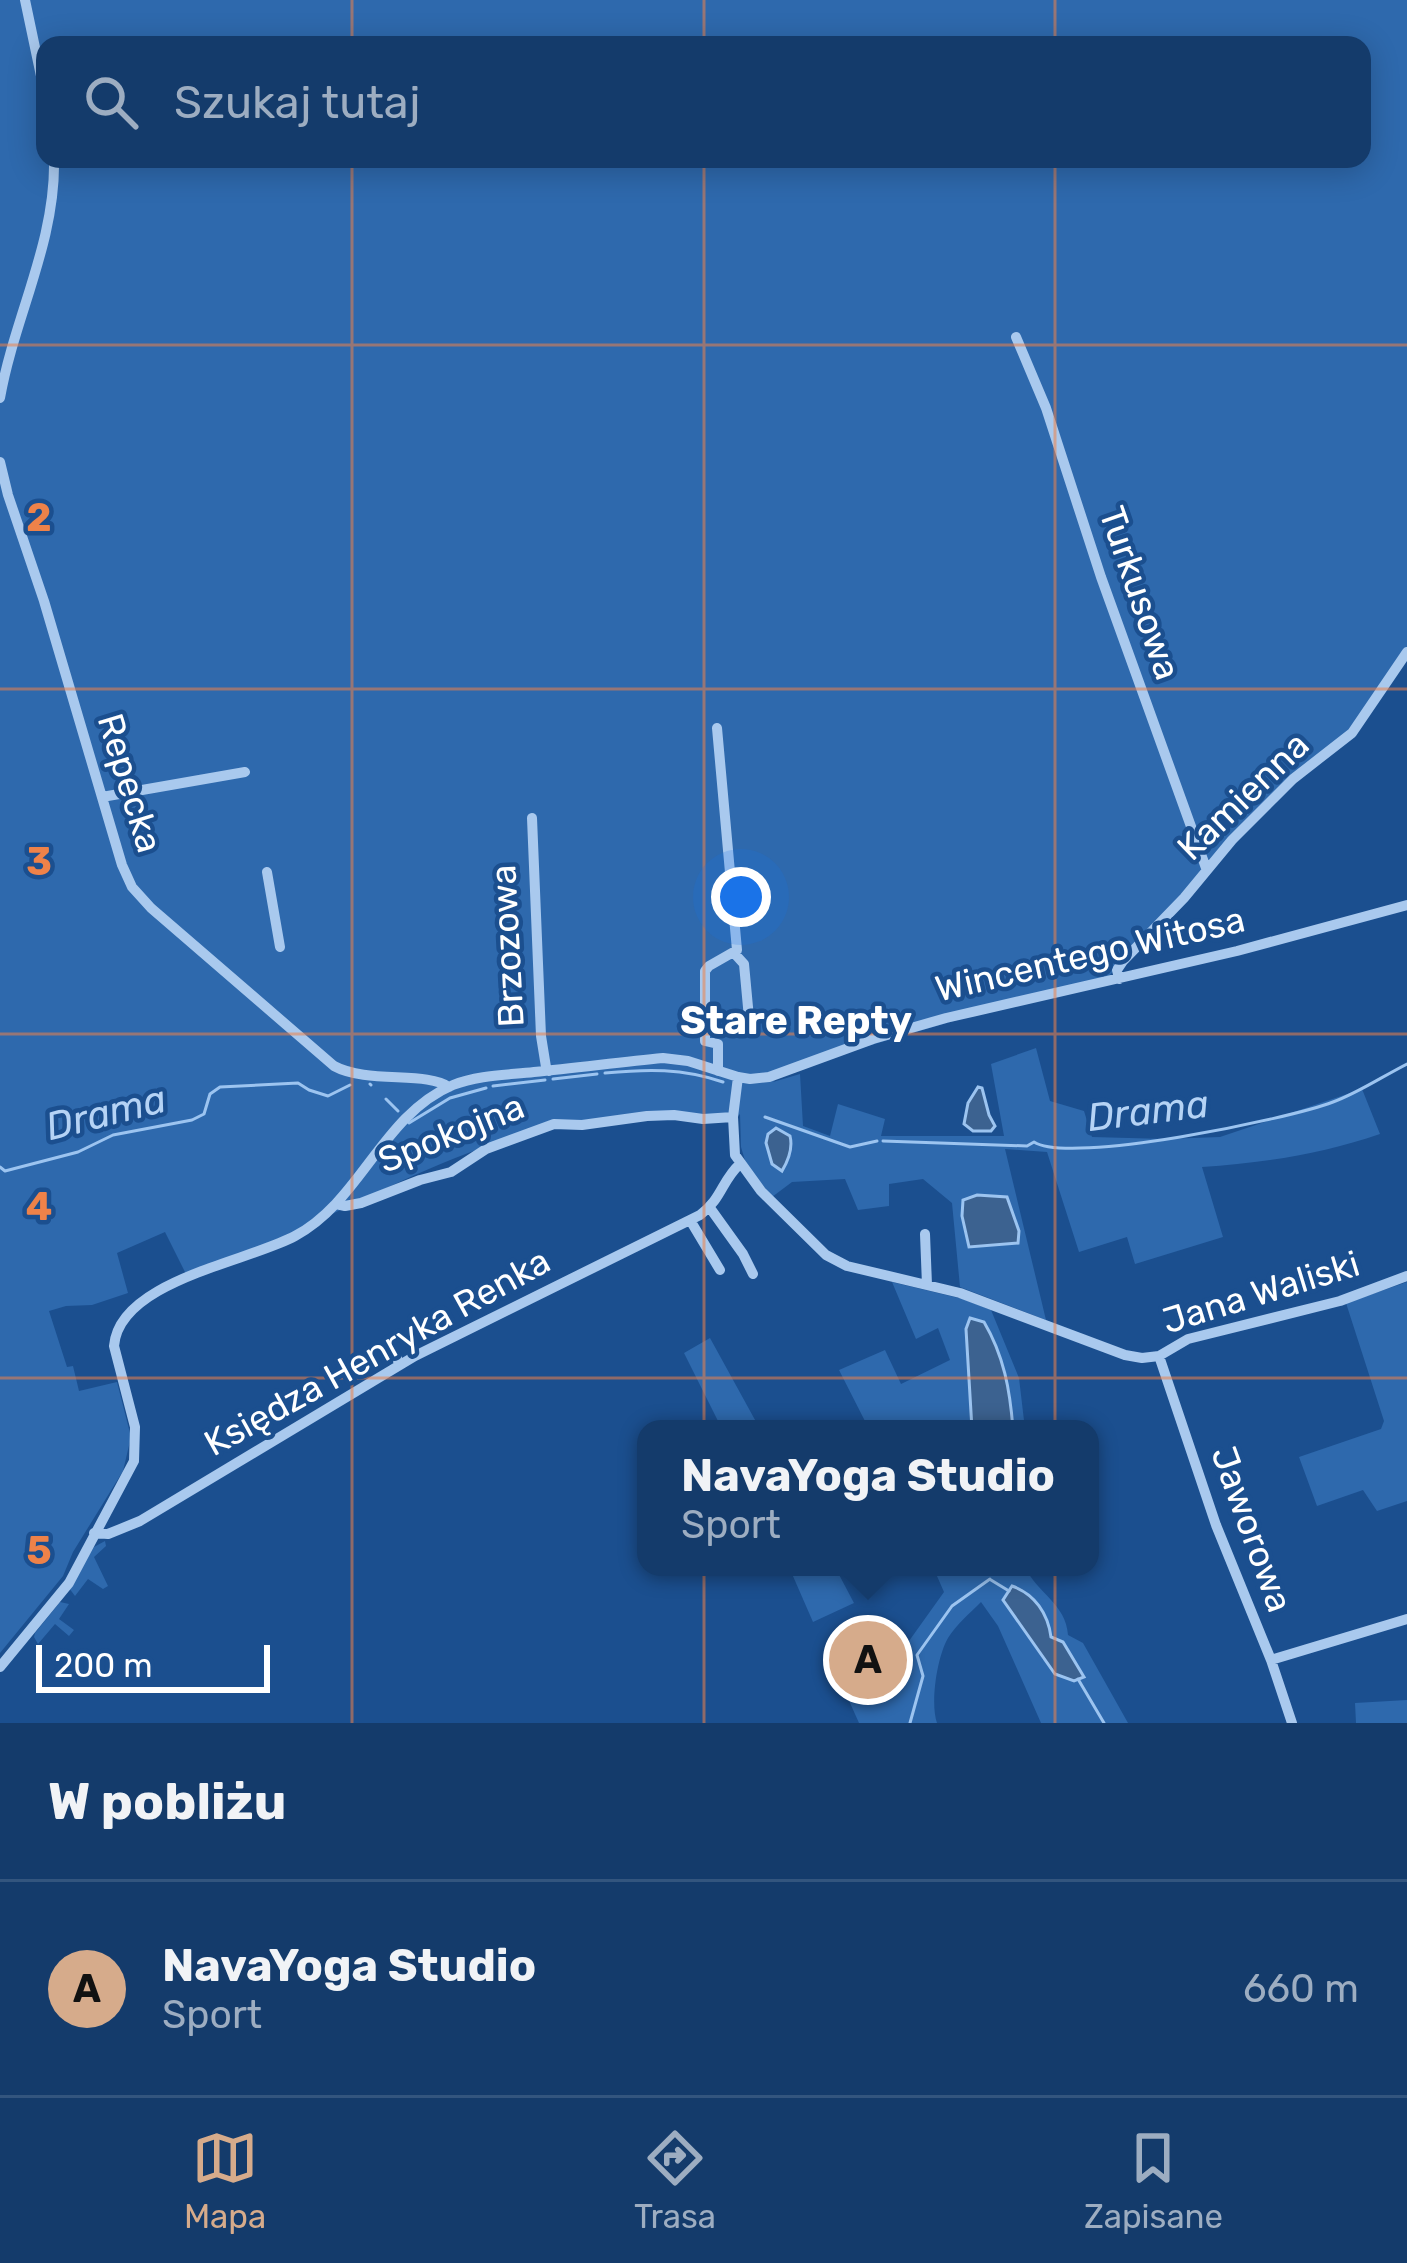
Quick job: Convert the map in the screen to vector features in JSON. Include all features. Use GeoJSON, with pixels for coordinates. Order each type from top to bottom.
{"type":"FeatureCollection","features":[{"type":"Feature","properties":{"kind":"street"},"geometry":{"type":"LineString","coordinates":[[25,0],[36,52]]}},
{"type":"Feature","properties":{"kind":"street"},"geometry":{"type":"LineString","coordinates":[[0,398],[46,236],[54,168]]}},
{"type":"Feature","properties":{"kind":"street","name":"Turkusowa"},"geometry":{"type":"LineString","coordinates":[[1016,337],[1046,408],[1206,868]]}},
{"type":"Feature","properties":{"kind":"street","name":"Repecka"},"geometry":{"type":"LineString","coordinates":[[0,462],[124,872],[143,900],[322,1058],[348,1073],[436,1080],[448,1087]]}},
{"type":"Feature","properties":{"kind":"street","name":"Kamienna"},"geometry":{"type":"LineString","coordinates":[[1119,979],[1117,970],[1123,961],[1206,868],[1293,778],[1352,733],[1407,652]]}},
{"type":"Feature","properties":{"kind":"street"},"geometry":{"type":"LineString","coordinates":[[717,728],[737,950],[705,971],[705,1041],[718,1043],[718,1071]]}},
{"type":"Feature","properties":{"kind":"street"},"geometry":{"type":"LineString","coordinates":[[102,797],[245,772]]}},
{"type":"Feature","properties":{"kind":"street","name":"Brzozowa"},"geometry":{"type":"LineString","coordinates":[[532,818],[541,1036],[549,1071]]}},
{"type":"Feature","properties":{"kind":"street"},"geometry":{"type":"LineString","coordinates":[[267,872],[280,947]]}},
{"type":"Feature","properties":{"kind":"street","name":"Wincentego Witosa"},"geometry":{"type":"LineString","coordinates":[[0,1667],[58,1600],[128,1476],[136,1448],[114,1346],[121,1322],[176,1284],[288,1240],[316,1223],[411,1112],[448,1087],[481,1078],[663,1058],[738,1077],[769,1077],[924,1024],[1407,904]]}},
{"type":"Feature","properties":{"kind":"street"},"geometry":{"type":"LineString","coordinates":[[734,953],[743,964],[749,1018]]}},
{"type":"Feature","properties":{"kind":"street"},"geometry":{"type":"LineString","coordinates":[[738,1077],[733,1118],[740,1163]]}},
{"type":"Feature","properties":{"kind":"street","name":"Spokojna"},"geometry":{"type":"LineString","coordinates":[[336,1204],[361,1203],[452,1172],[486,1149],[554,1124],[674,1115],[733,1118]]}},
{"type":"Feature","properties":{"kind":"street","name":"Księdza Henryka Renka"},"geometry":{"type":"LineString","coordinates":[[94,1533],[107,1534],[140,1521],[400,1365],[710,1208],[740,1163]]}},
{"type":"Feature","properties":{"kind":"street","name":"Jana Waliski"},"geometry":{"type":"LineString","coordinates":[[740,1163],[801,1232],[836,1262],[960,1293],[1142,1358],[1159,1356],[1188,1339],[1340,1300],[1407,1276]]}},
{"type":"Feature","properties":{"kind":"street"},"geometry":{"type":"LineString","coordinates":[[710,1208],[753,1274]]}},
{"type":"Feature","properties":{"kind":"street"},"geometry":{"type":"LineString","coordinates":[[689,1220],[720,1270]]}},
{"type":"Feature","properties":{"kind":"street"},"geometry":{"type":"LineString","coordinates":[[925,1234],[928,1285]]}},
{"type":"Feature","properties":{"kind":"street"},"geometry":{"type":"LineString","coordinates":[[390,1344],[400,1365]]}},
{"type":"Feature","properties":{"kind":"street","name":"Jaworowa"},"geometry":{"type":"LineString","coordinates":[[1159,1356],[1216,1525],[1292,1723]]}},
{"type":"Feature","properties":{"kind":"street"},"geometry":{"type":"LineString","coordinates":[[1271,1660],[1407,1619]]}},
{"type":"Feature","properties":{"kind":"shaded area"},"geometry":{"type":"Polygon","coordinates":[[[0,0],[1407,0],[1407,656],[1358,728],[1290,784],[1109,976],[785,1070],[773,1082],[800,1074],[803,1126],[830,1136],[838,1104],[885,1119],[881,1136],[1004,1136],[991,1064],[1036,1048],[1050,1101],[1084,1111],[1092,1137],[1220,1137],[1362,1089],[1380,1134],[1292,1156],[1202,1167],[1223,1237],[1135,1264],[1127,1237],[1079,1252],[1047,1152],[1005,1149],[1046,1320],[960,1287],[952,1203],[923,1179],[889,1184],[889,1206],[858,1210],[845,1179],[792,1182],[772,1197],[746,1164],[740,1114],[736,1118],[605,1120],[527,1134],[426,1170],[270,1244],[187,1276],[165,1232],[117,1253],[128,1293],[92,1305],[49,1311],[79,1391],[117,1382],[131,1437],[123,1471],[63,1576],[0,1653],[0,0]]]}},
{"type":"Feature","properties":{"kind":"shaded area"},"geometry":{"type":"Polygon","coordinates":[[[978,1087],[995,1126],[991,1131],[973,1131],[964,1124],[968,1103],[978,1087]]]}},
{"type":"Feature","properties":{"kind":"shaded area"},"geometry":{"type":"Polygon","coordinates":[[[776,1128],[791,1141],[782,1171],[772,1164],[766,1143],[776,1128]]]}},
{"type":"Feature","properties":{"kind":"shaded area"},"geometry":{"type":"Polygon","coordinates":[[[977,1195],[1007,1197],[1019,1231],[1018,1243],[969,1247],[963,1200],[977,1195]]]}},
{"type":"Feature","properties":{"kind":"shaded area"},"geometry":{"type":"Polygon","coordinates":[[[892,1282],[991,1310],[1019,1378],[1024,1420],[1012,1420],[1010,1392],[972,1391],[972,1420],[864,1420],[839,1370],[885,1350],[901,1384],[950,1360],[938,1328],[916,1339],[892,1282]]]}},
{"type":"Feature","properties":{"kind":"shaded area"},"geometry":{"type":"Polygon","coordinates":[[[1407,1282],[1407,1501],[1377,1511],[1363,1490],[1317,1506],[1299,1457],[1381,1429],[1384,1421],[1346,1303],[1407,1282]]]}},
{"type":"Feature","properties":{"kind":"shaded area"},"geometry":{"type":"Polygon","coordinates":[[[970,1318],[984,1322],[1001,1361],[1012,1420],[971,1420],[966,1329],[970,1318]]]}},
{"type":"Feature","properties":{"kind":"shaded area"},"geometry":{"type":"Polygon","coordinates":[[[710,1338],[755,1420],[718,1420],[684,1353],[710,1338]]]}},
{"type":"Feature","properties":{"kind":"shaded area"},"geometry":{"type":"Polygon","coordinates":[[[105,1541],[106,1546],[94,1557],[108,1586],[103,1589],[88,1579],[75,1596],[69,1588],[94,1547],[105,1541]]]}},
{"type":"Feature","properties":{"kind":"shaded area"},"geometry":{"type":"Polygon","coordinates":[[[793,1576],[840,1576],[854,1603],[813,1622],[793,1576]]]}},
{"type":"Feature","properties":{"kind":"shaded area"},"geometry":{"type":"Polygon","coordinates":[[[937,1576],[1030,1576],[1057,1607],[1068,1635],[1083,1643],[1128,1723],[1041,1723],[998,1626],[981,1602],[944,1646],[935,1692],[937,1723],[859,1723],[842,1685],[885,1664],[889,1669],[944,1592],[937,1576]],[[1021,1588],[1003,1600],[1032,1637],[1043,1660],[1049,1637],[1044,1612],[1021,1588]]]}},
{"type":"Feature","properties":{"kind":"shaded area"},"geometry":{"type":"Polygon","coordinates":[[[1012,1586],[1039,1606],[1051,1637],[1063,1642],[1084,1677],[1074,1681],[1055,1674],[1003,1600],[1012,1586]]]}},
{"type":"Feature","properties":{"kind":"shaded area"},"geometry":{"type":"Polygon","coordinates":[[[60,1602],[69,1604],[59,1619],[74,1630],[69,1636],[55,1624],[38,1644],[35,1633],[60,1602]]]}},
{"type":"Feature","properties":{"kind":"shaded area"},"geometry":{"type":"Polygon","coordinates":[[[1407,1700],[1407,1723],[1356,1723],[1355,1703],[1407,1700]]]}},
{"type":"Feature","properties":{"kind":"waterway","name":"Drama"},"geometry":{"type":"LineString","coordinates":[[883,1141],[1027,1146],[1034,1142],[1055,1148],[1089,1148],[1180,1137],[1333,1102],[1407,1064]]}},
{"type":"Feature","properties":{"kind":"waterway","name":"Drama"},"geometry":{"type":"LineString","coordinates":[[605,1073],[664,1071],[723,1082]]}},
{"type":"Feature","properties":{"kind":"waterway","name":"Drama"},"geometry":{"type":"LineString","coordinates":[[553,1079],[597,1074]]}},
{"type":"Feature","properties":{"kind":"waterway","name":"Drama"},"geometry":{"type":"LineString","coordinates":[[493,1086],[545,1080]]}},
{"type":"Feature","properties":{"kind":"waterway","name":"Drama"},"geometry":{"type":"LineString","coordinates":[[0,1167],[5,1171],[78,1152],[113,1135],[192,1120],[204,1114],[210,1094],[220,1087],[298,1083],[328,1096],[350,1085]]}},
{"type":"Feature","properties":{"kind":"waterway","name":"Drama"},"geometry":{"type":"LineString","coordinates":[[409,1123],[450,1098],[486,1088]]}},
{"type":"Feature","properties":{"kind":"waterway","name":"Drama"},"geometry":{"type":"LineString","coordinates":[[386,1099],[398,1111]]}},
{"type":"Feature","properties":{"kind":"waterway","name":"Drama"},"geometry":{"type":"LineString","coordinates":[[765,1117],[850,1147],[877,1141]]}},
{"type":"Feature","properties":{"kind":"waterway"},"geometry":{"type":"LineString","coordinates":[[910,1723],[923,1676],[917,1655],[952,1606],[990,1579]]}},
{"type":"Feature","properties":{"kind":"waterway"},"geometry":{"type":"LineString","coordinates":[[991,1580],[1009,1591]]}},
{"type":"Feature","properties":{"kind":"waterway"},"geometry":{"type":"LineString","coordinates":[[1078,1679],[1104,1723]]}},
{"type":"Feature","properties":{"kind":"place","name":"NavaYoga Studio"},"geometry":{"type":"Point","coordinates":[868,1660]}},
{"type":"Feature","properties":{"kind":"district","name":"Stare Repty"},"geometry":{"type":"Point","coordinates":[796,1021]}}]}
